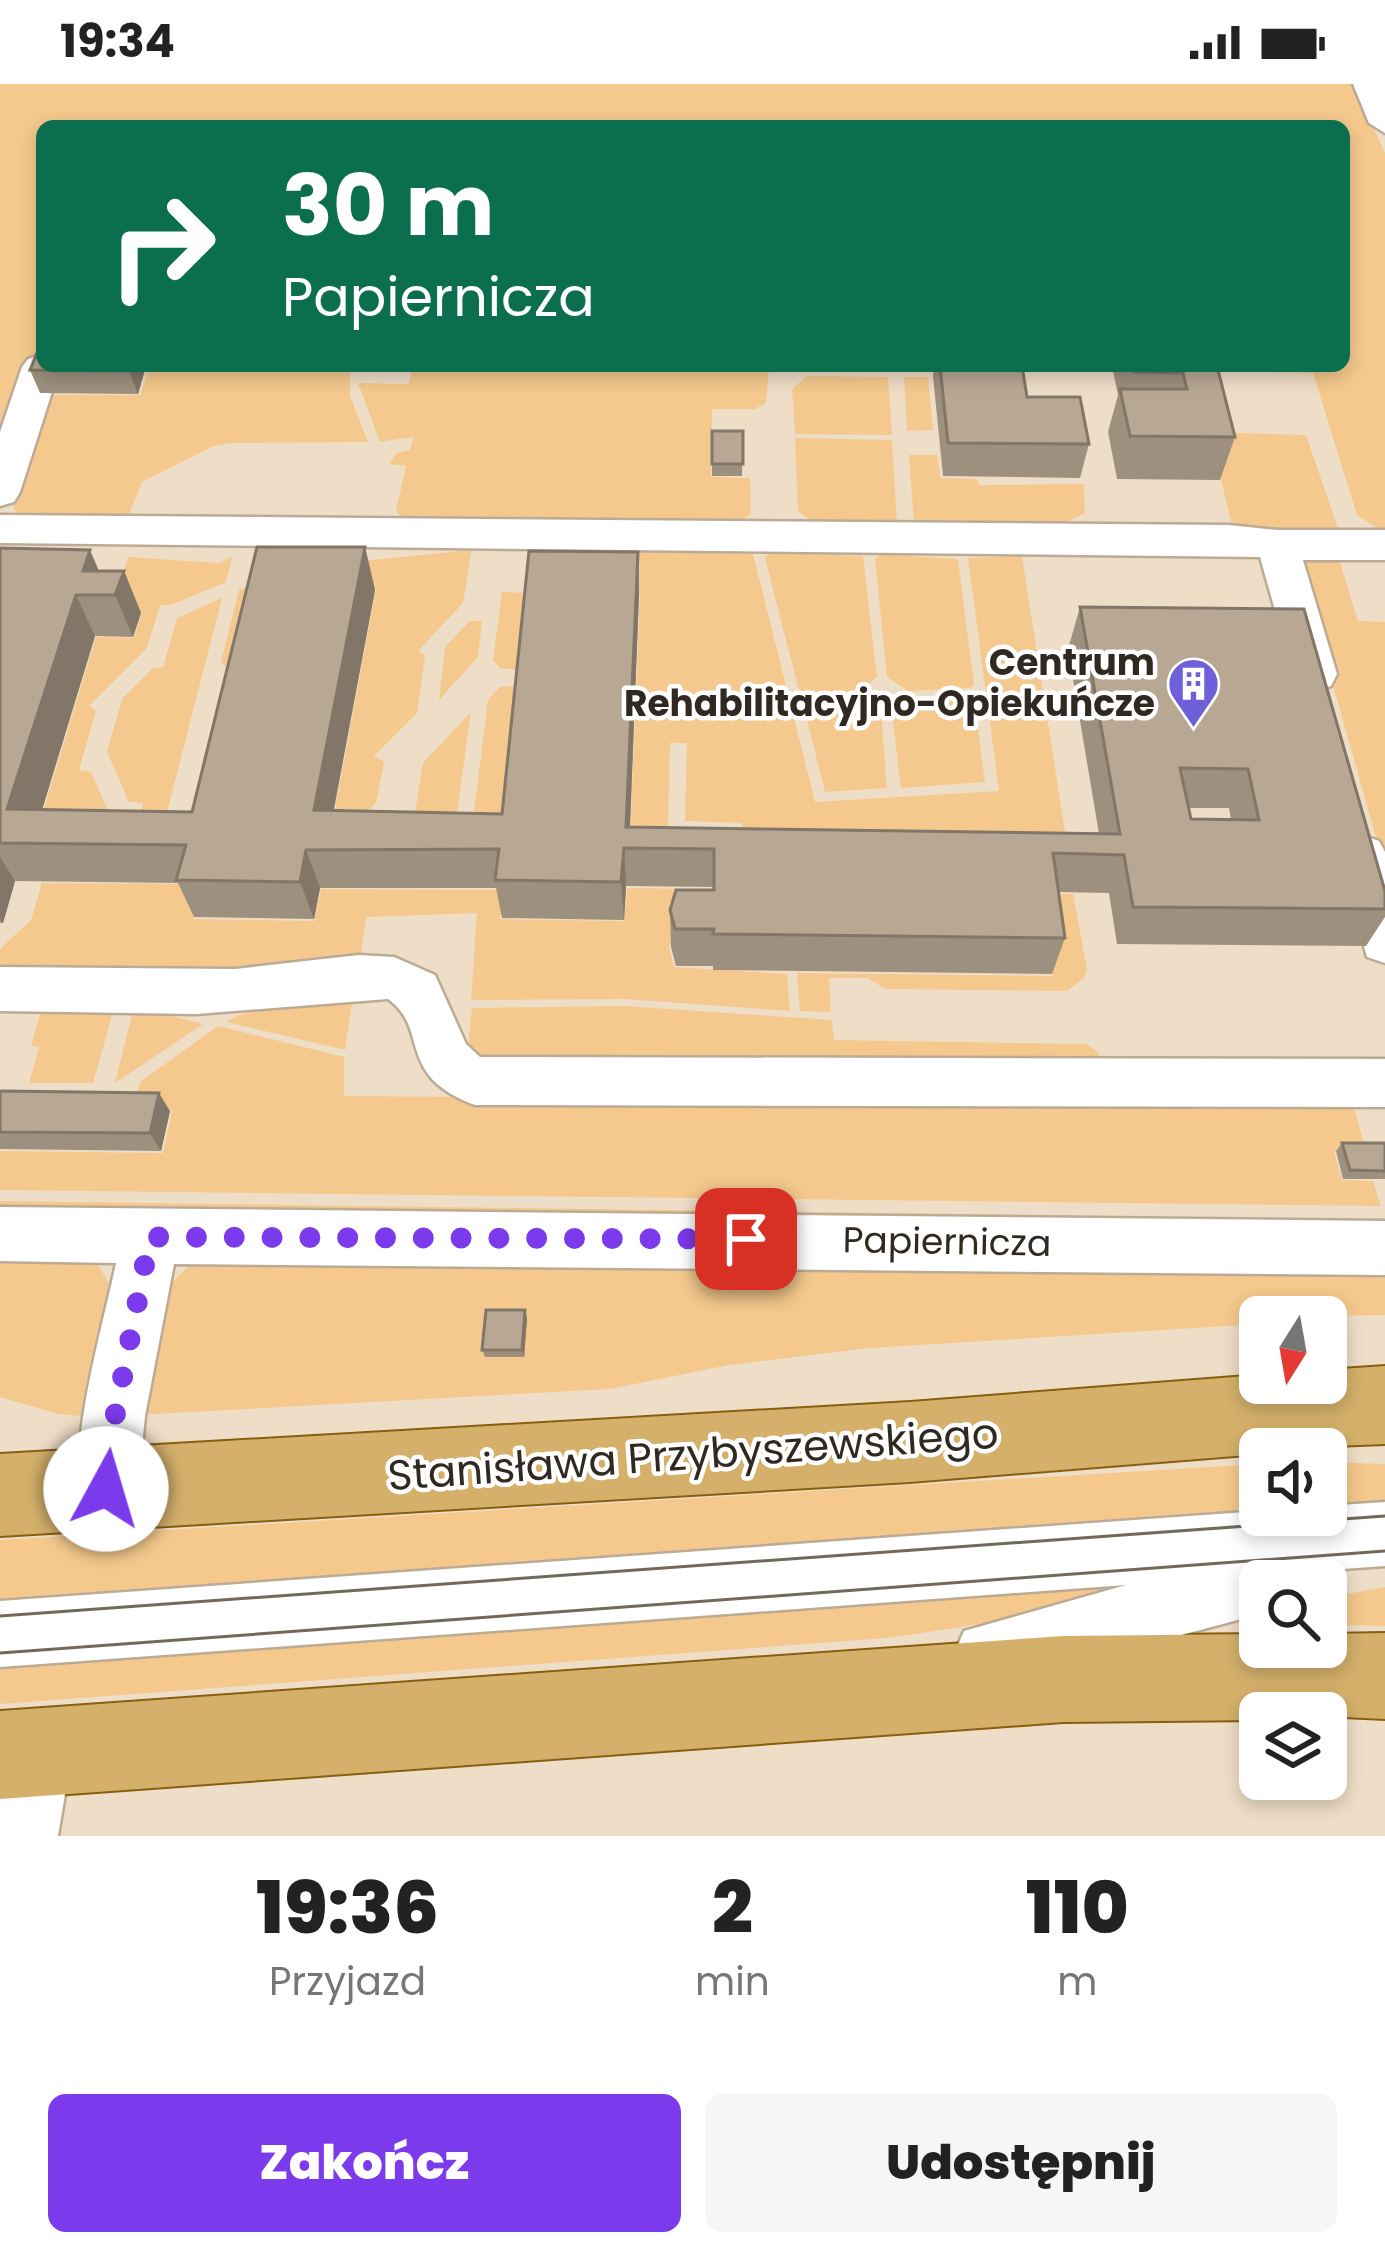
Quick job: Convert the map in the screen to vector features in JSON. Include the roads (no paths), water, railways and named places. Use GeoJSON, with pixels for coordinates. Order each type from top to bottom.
{"type":"FeatureCollection","features":[{"type":"Feature","properties":{"kind":"main road","name":"Stanisława Przybyszewskiego"},"geometry":{"type":"LineString","coordinates":[[0,1495],[1164,1424],[1385,1405]]}},
{"type":"Feature","properties":{"kind":"main road"},"geometry":{"type":"LineString","coordinates":[[19,1754],[1063,1679],[1385,1676]]}},
{"type":"Feature","properties":{"kind":"street"},"geometry":{"type":"LineString","coordinates":[[1369,84],[1385,123]]}},
{"type":"Feature","properties":{"kind":"street"},"geometry":{"type":"LineString","coordinates":[[0,492],[39,372]]}},
{"type":"Feature","properties":{"kind":"street"},"geometry":{"type":"LineString","coordinates":[[0,530],[128,540],[1112,536],[1385,545]]}},
{"type":"Feature","properties":{"kind":"street"},"geometry":{"type":"LineString","coordinates":[[1279,545],[1325,714]]}},
{"type":"Feature","properties":{"kind":"street"},"geometry":{"type":"LineString","coordinates":[[1349,805],[1385,941]]}},
{"type":"Feature","properties":{"kind":"street"},"geometry":{"type":"LineString","coordinates":[[0,989],[256,992],[373,977],[399,980],[424,1000],[444,1059],[461,1076],[475,1081],[1385,1083]]}},
{"type":"Feature","properties":{"kind":"street","name":"Papiernicza"},"geometry":{"type":"LineString","coordinates":[[0,1234],[1385,1248]]}},
{"type":"Feature","properties":{"kind":"street"},"geometry":{"type":"LineString","coordinates":[[106,1489],[115,1416],[150,1237]]}},
{"type":"Feature","properties":{"kind":"street"},"geometry":{"type":"LineString","coordinates":[[1164,1424],[1385,1443]]}},
{"type":"Feature","properties":{"kind":"street"},"geometry":{"type":"LineString","coordinates":[[0,1634],[1385,1534]]}},
{"type":"Feature","properties":{"kind":"street"},"geometry":{"type":"LineString","coordinates":[[1345,1560],[1385,1550]]}},
{"type":"Feature","properties":{"kind":"street"},"geometry":{"type":"LineString","coordinates":[[793,1695],[933,1669],[1239,1587]]}},
{"type":"Feature","properties":{"kind":"street"},"geometry":{"type":"LineString","coordinates":[[19,1754],[23,1836]]}},
{"type":"Feature","properties":{"kind":"tram line"},"geometry":{"type":"LineString","coordinates":[[0,1616],[1385,1516]]}},
{"type":"Feature","properties":{"kind":"tram line"},"geometry":{"type":"LineString","coordinates":[[0,1653],[1385,1551]]}},
{"type":"Feature","properties":{"kind":"place","name":"Centrum Rehabilitacyjno-Opiekuńcze"},"geometry":{"type":"Point","coordinates":[1194,729]}}]}
